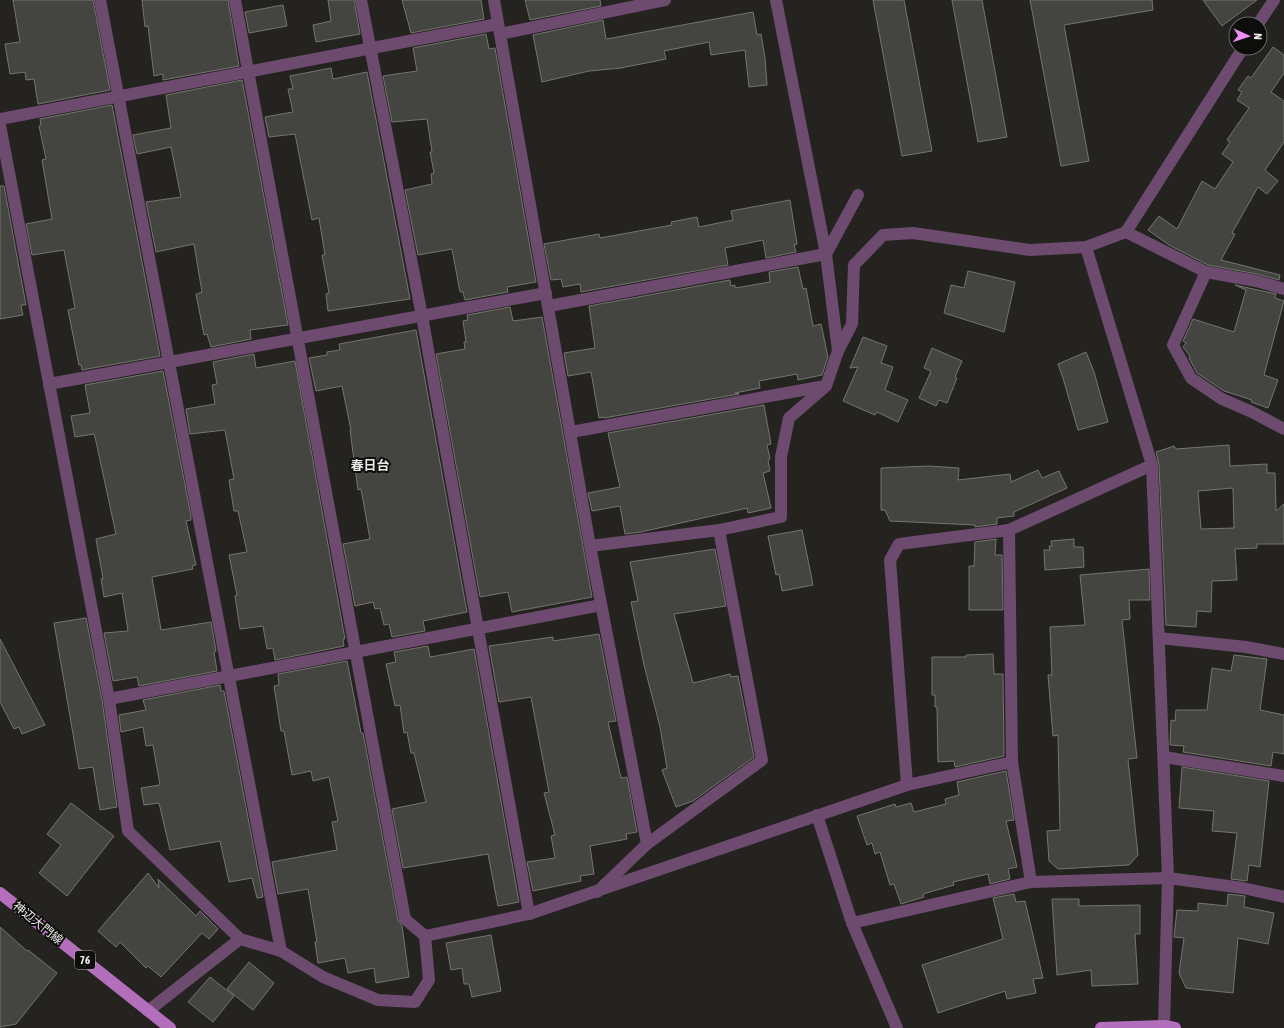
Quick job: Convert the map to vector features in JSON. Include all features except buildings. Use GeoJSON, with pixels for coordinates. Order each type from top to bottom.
{"type":"FeatureCollection","features":[{"type":"Feature","properties":{"kind":"main road","name":"神辺大門線"},"geometry":{"type":"LineString","coordinates":[[0,893],[170,1028]]}},
{"type":"Feature","properties":{"kind":"main road"},"geometry":{"type":"LineString","coordinates":[[1102,1028],[1170,1027]]}},
{"type":"Feature","properties":{"kind":"street"},"geometry":{"type":"LineString","coordinates":[[100,0],[281,951]]}},
{"type":"Feature","properties":{"kind":"street"},"geometry":{"type":"LineString","coordinates":[[0,125],[109,698],[128,830],[240,939],[281,951],[323,977],[378,1000],[415,1002],[429,980],[425,936],[405,919],[354,652],[298,337],[235,0]]}},
{"type":"Feature","properties":{"kind":"street"},"geometry":{"type":"LineString","coordinates":[[361,0],[422,316],[529,914]]}},
{"type":"Feature","properties":{"kind":"street"},"geometry":{"type":"LineString","coordinates":[[494,0],[590,546],[646,844]]}},
{"type":"Feature","properties":{"kind":"street"},"geometry":{"type":"LineString","coordinates":[[0,119],[370,49],[499,29],[665,0]]}},
{"type":"Feature","properties":{"kind":"street"},"geometry":{"type":"LineString","coordinates":[[776,0],[826,254],[838,351]]}},
{"type":"Feature","properties":{"kind":"street"},"geometry":{"type":"LineString","coordinates":[[1263,16],[1274,0]]}},
{"type":"Feature","properties":{"kind":"street"},"geometry":{"type":"LineString","coordinates":[[590,546],[719,530],[781,517],[781,457],[789,418],[826,386],[838,351],[852,324],[854,265],[883,235],[913,232],[1030,250],[1086,247],[1126,232],[1238,56]]}},
{"type":"Feature","properties":{"kind":"street"},"geometry":{"type":"LineString","coordinates":[[826,254],[858,195]]}},
{"type":"Feature","properties":{"kind":"street"},"geometry":{"type":"LineString","coordinates":[[1126,232],[1206,272],[1256,281],[1284,289]]}},
{"type":"Feature","properties":{"kind":"street"},"geometry":{"type":"LineString","coordinates":[[1086,247],[1152,465],[1168,878],[1170,1027]]}},
{"type":"Feature","properties":{"kind":"street"},"geometry":{"type":"LineString","coordinates":[[549,306],[826,254]]}},
{"type":"Feature","properties":{"kind":"street"},"geometry":{"type":"LineString","coordinates":[[1206,272],[1173,345],[1191,378],[1222,399],[1252,412],[1284,429]]}},
{"type":"Feature","properties":{"kind":"street"},"geometry":{"type":"LineString","coordinates":[[49,384],[298,337],[546,293]]}},
{"type":"Feature","properties":{"kind":"street"},"geometry":{"type":"LineString","coordinates":[[571,432],[826,386]]}},
{"type":"Feature","properties":{"kind":"street"},"geometry":{"type":"LineString","coordinates":[[907,784],[890,560],[899,544],[1009,530],[1152,465]]}},
{"type":"Feature","properties":{"kind":"street"},"geometry":{"type":"LineString","coordinates":[[597,892],[646,844],[762,760],[719,530]]}},
{"type":"Feature","properties":{"kind":"street"},"geometry":{"type":"LineString","coordinates":[[1009,530],[1012,762],[1031,882]]}},
{"type":"Feature","properties":{"kind":"street"},"geometry":{"type":"LineString","coordinates":[[109,698],[228,674],[354,652],[478,627],[601,605]]}},
{"type":"Feature","properties":{"kind":"street"},"geometry":{"type":"LineString","coordinates":[[1159,638],[1246,647],[1284,654]]}},
{"type":"Feature","properties":{"kind":"street"},"geometry":{"type":"LineString","coordinates":[[1164,757],[1284,776]]}},
{"type":"Feature","properties":{"kind":"street"},"geometry":{"type":"LineString","coordinates":[[425,936],[529,914],[597,892],[907,784],[1012,762]]}},
{"type":"Feature","properties":{"kind":"street"},"geometry":{"type":"LineString","coordinates":[[817,815],[852,922],[897,1028]]}},
{"type":"Feature","properties":{"kind":"street"},"geometry":{"type":"LineString","coordinates":[[852,922],[1031,882],[1168,878],[1243,888],[1284,897]]}},
{"type":"Feature","properties":{"kind":"street"},"geometry":{"type":"LineString","coordinates":[[148,1011],[240,939]]}},
{"type":"Feature","properties":{"kind":"district","name":"春日台"},"geometry":{"type":"Point","coordinates":[370,465]}}]}
